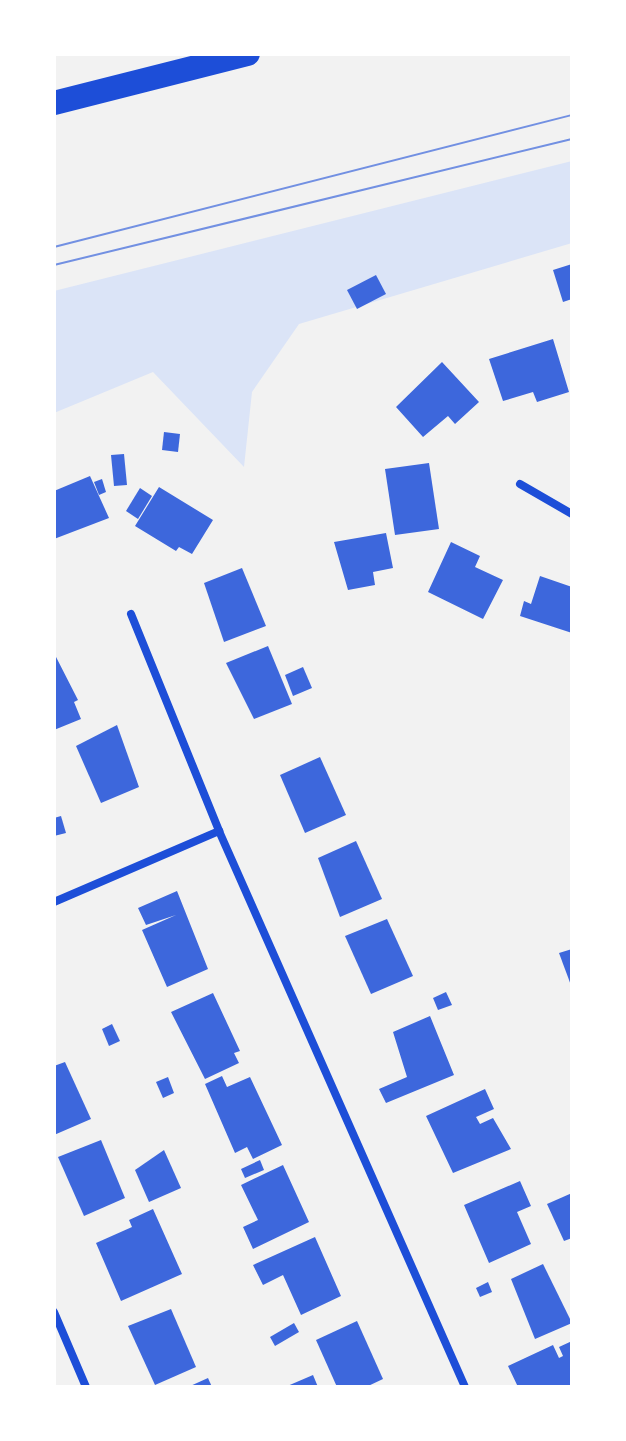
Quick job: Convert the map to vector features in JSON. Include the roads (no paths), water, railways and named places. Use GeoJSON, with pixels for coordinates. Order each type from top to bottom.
{"type":"FeatureCollection","features":[{"type":"Feature","properties":{"kind":"highway"},"geometry":{"type":"LineString","coordinates":[[54,103],[248,54]]}},
{"type":"Feature","properties":{"kind":"street"},"geometry":{"type":"LineString","coordinates":[[520,484],[572,514]]}},
{"type":"Feature","properties":{"kind":"street"},"geometry":{"type":"LineString","coordinates":[[131,614],[219,831],[465,1387]]}},
{"type":"Feature","properties":{"kind":"street"},"geometry":{"type":"LineString","coordinates":[[54,902],[219,831]]}},
{"type":"Feature","properties":{"kind":"street"},"geometry":{"type":"LineString","coordinates":[[54,1312],[86,1387]]}},
{"type":"Feature","properties":{"kind":"tram line"},"geometry":{"type":"LineString","coordinates":[[54,247],[572,115]]}},
{"type":"Feature","properties":{"kind":"tram line"},"geometry":{"type":"LineString","coordinates":[[54,265],[572,139]]}}]}
